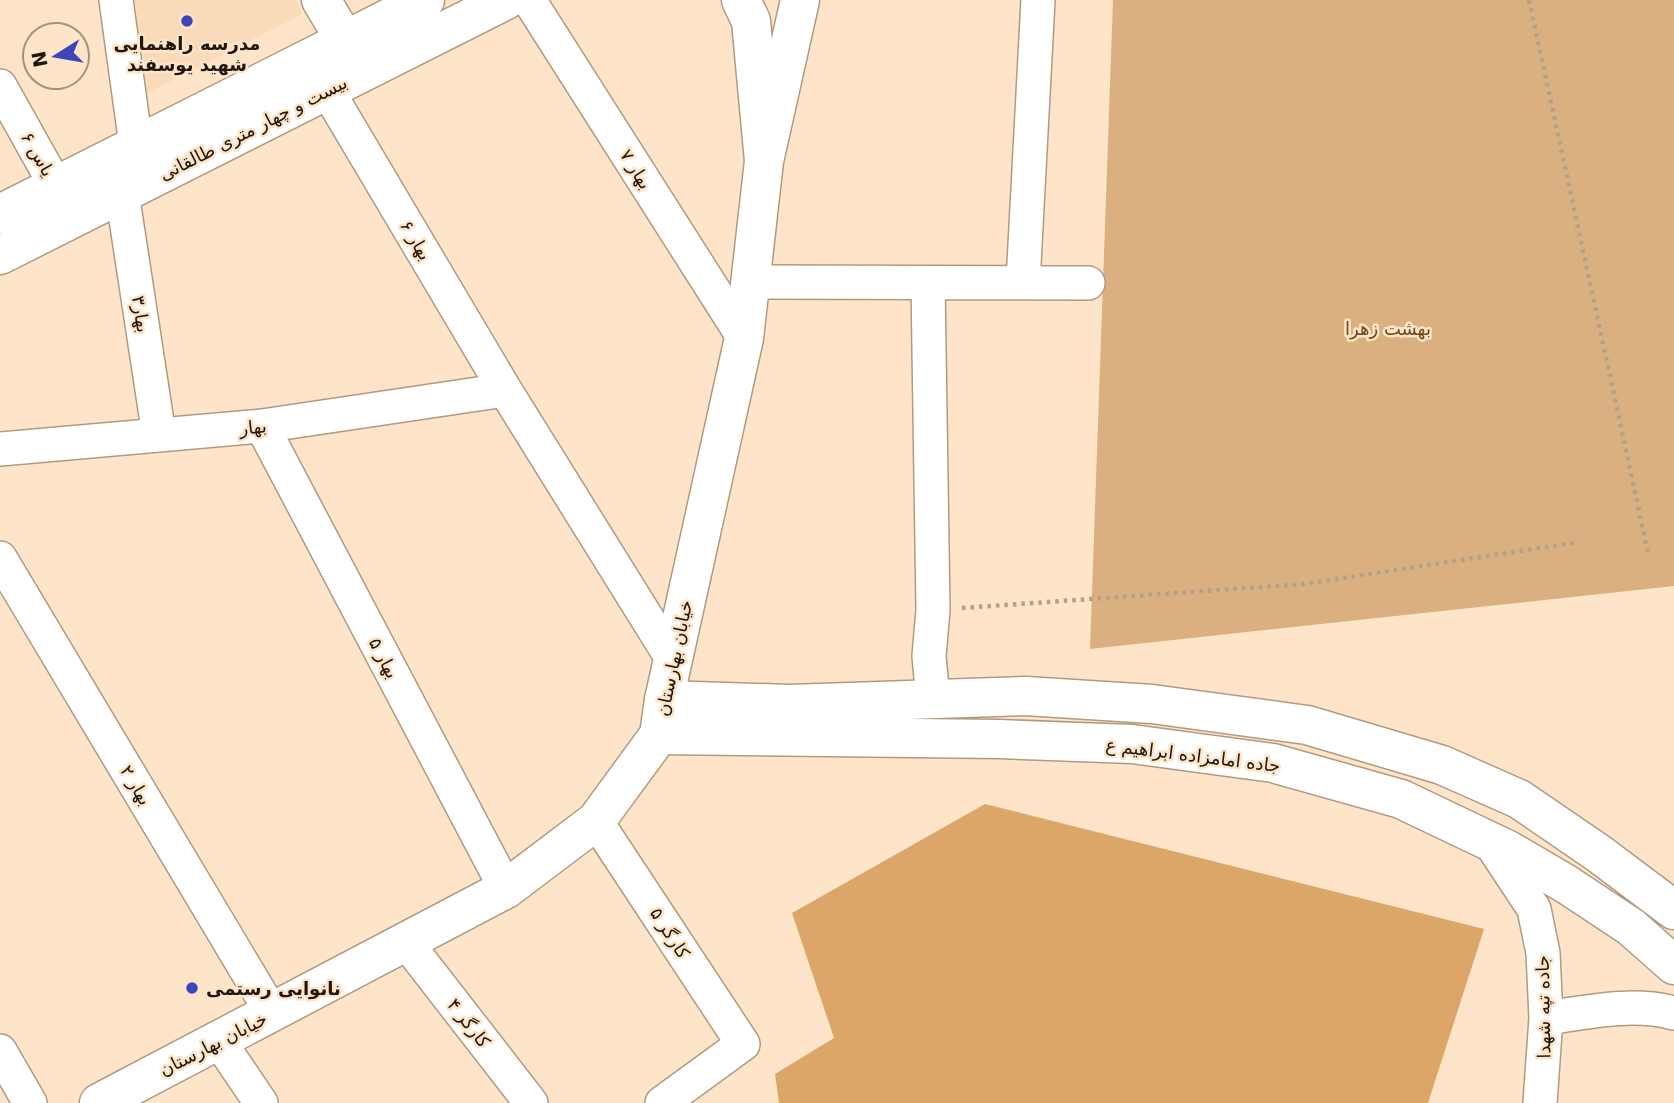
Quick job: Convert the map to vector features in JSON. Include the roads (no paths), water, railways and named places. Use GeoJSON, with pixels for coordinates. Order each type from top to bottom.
{"type":"FeatureCollection","features":[{"type":"Feature","properties":{"kind":"main road"},"geometry":{"type":"LineString","coordinates":[[321,0],[345,40]]}},
{"type":"Feature","properties":{"kind":"main road","name":"بیست و چهار متری طالقانی"},"geometry":{"type":"LineString","coordinates":[[0,214],[425,0]]}},
{"type":"Feature","properties":{"kind":"main road","name":"بیست و چهار متری طالقانی"},"geometry":{"type":"LineString","coordinates":[[0,255],[506,0]]}},
{"type":"Feature","properties":{"kind":"main road"},"geometry":{"type":"LineString","coordinates":[[741,0],[751,21],[764,161]]}},
{"type":"Feature","properties":{"kind":"main road"},"geometry":{"type":"LineString","coordinates":[[764,161],[800,0]]}},
{"type":"Feature","properties":{"kind":"main road","name":"خیابان بهارستان"},"geometry":{"type":"LineString","coordinates":[[99,1103],[506,889],[596,821],[661,718],[744,338],[764,161]]}},
{"type":"Feature","properties":{"kind":"main road"},"geometry":{"type":"LineString","coordinates":[[661,718],[755,705],[1026,696],[1152,704],[1307,725],[1442,765],[1520,799],[1674,910]]}},
{"type":"Feature","properties":{"kind":"main road","name":"جاده امامزاده ابراهیم ع"},"geometry":{"type":"LineString","coordinates":[[661,718],[1144,746],[1286,767],[1401,799],[1489,841],[1610,912],[1674,965]]}},
{"type":"Feature","properties":{"kind":"street"},"geometry":{"type":"LineString","coordinates":[[116,0],[136,145]]}},
{"type":"Feature","properties":{"kind":"street","name":"بهار ۷"},"geometry":{"type":"LineString","coordinates":[[529,0],[744,338]]}},
{"type":"Feature","properties":{"kind":"street"},"geometry":{"type":"LineString","coordinates":[[1023,283],[1038,0]]}},
{"type":"Feature","properties":{"kind":"street","name":"یاس ۶"},"geometry":{"type":"LineString","coordinates":[[0,86],[56,186]]}},
{"type":"Feature","properties":{"kind":"street","name":"بهار ۶"},"geometry":{"type":"LineString","coordinates":[[327,90],[505,390],[673,660]]}},
{"type":"Feature","properties":{"kind":"street","name":"بهار۳"},"geometry":{"type":"LineString","coordinates":[[122,194],[159,435]]}},
{"type":"Feature","properties":{"kind":"street"},"geometry":{"type":"LineString","coordinates":[[750,282],[1088,283]]}},
{"type":"Feature","properties":{"kind":"street"},"geometry":{"type":"LineString","coordinates":[[928,283],[933,610],[929,656],[933,699]]}},
{"type":"Feature","properties":{"kind":"street","name":"بهار"},"geometry":{"type":"LineString","coordinates":[[0,449],[262,426],[505,390]]}},
{"type":"Feature","properties":{"kind":"street","name":"بهار ۵"},"geometry":{"type":"LineString","coordinates":[[262,426],[506,889]]}},
{"type":"Feature","properties":{"kind":"street","name":"بهار ۲"},"geometry":{"type":"LineString","coordinates":[[0,558],[272,1013]]}},
{"type":"Feature","properties":{"kind":"street","name":"کارگر ۵"},"geometry":{"type":"LineString","coordinates":[[596,821],[743,1044],[662,1103]]}},
{"type":"Feature","properties":{"kind":"street","name":"جاده تپه شهدا"},"geometry":{"type":"LineString","coordinates":[[1489,841],[1534,909],[1544,953],[1546,1018],[1540,1103]]}},
{"type":"Feature","properties":{"kind":"street","name":"کارگر ۴"},"geometry":{"type":"LineString","coordinates":[[406,942],[531,1103]]}},
{"type":"Feature","properties":{"kind":"street"},"geometry":{"type":"LineString","coordinates":[[1546,1018],[1593,1011],[1653,1007],[1674,1013]]}},
{"type":"Feature","properties":{"kind":"street"},"geometry":{"type":"LineString","coordinates":[[219,1041],[261,1103]]}},
{"type":"Feature","properties":{"kind":"street"},"geometry":{"type":"LineString","coordinates":[[0,1051],[30,1103]]}},
{"type":"Feature","properties":{"kind":"place","name":"مدرسه راهنمایی شهید یوسفند"},"geometry":{"type":"Point","coordinates":[187,21]}},
{"type":"Feature","properties":{"kind":"place","name":"نانوایی رستمی"},"geometry":{"type":"Point","coordinates":[192,988]}},
{"type":"Feature","properties":{"kind":"park label","name":"بهشت زهرا"},"geometry":{"type":"Point","coordinates":[1388,328]}}]}
